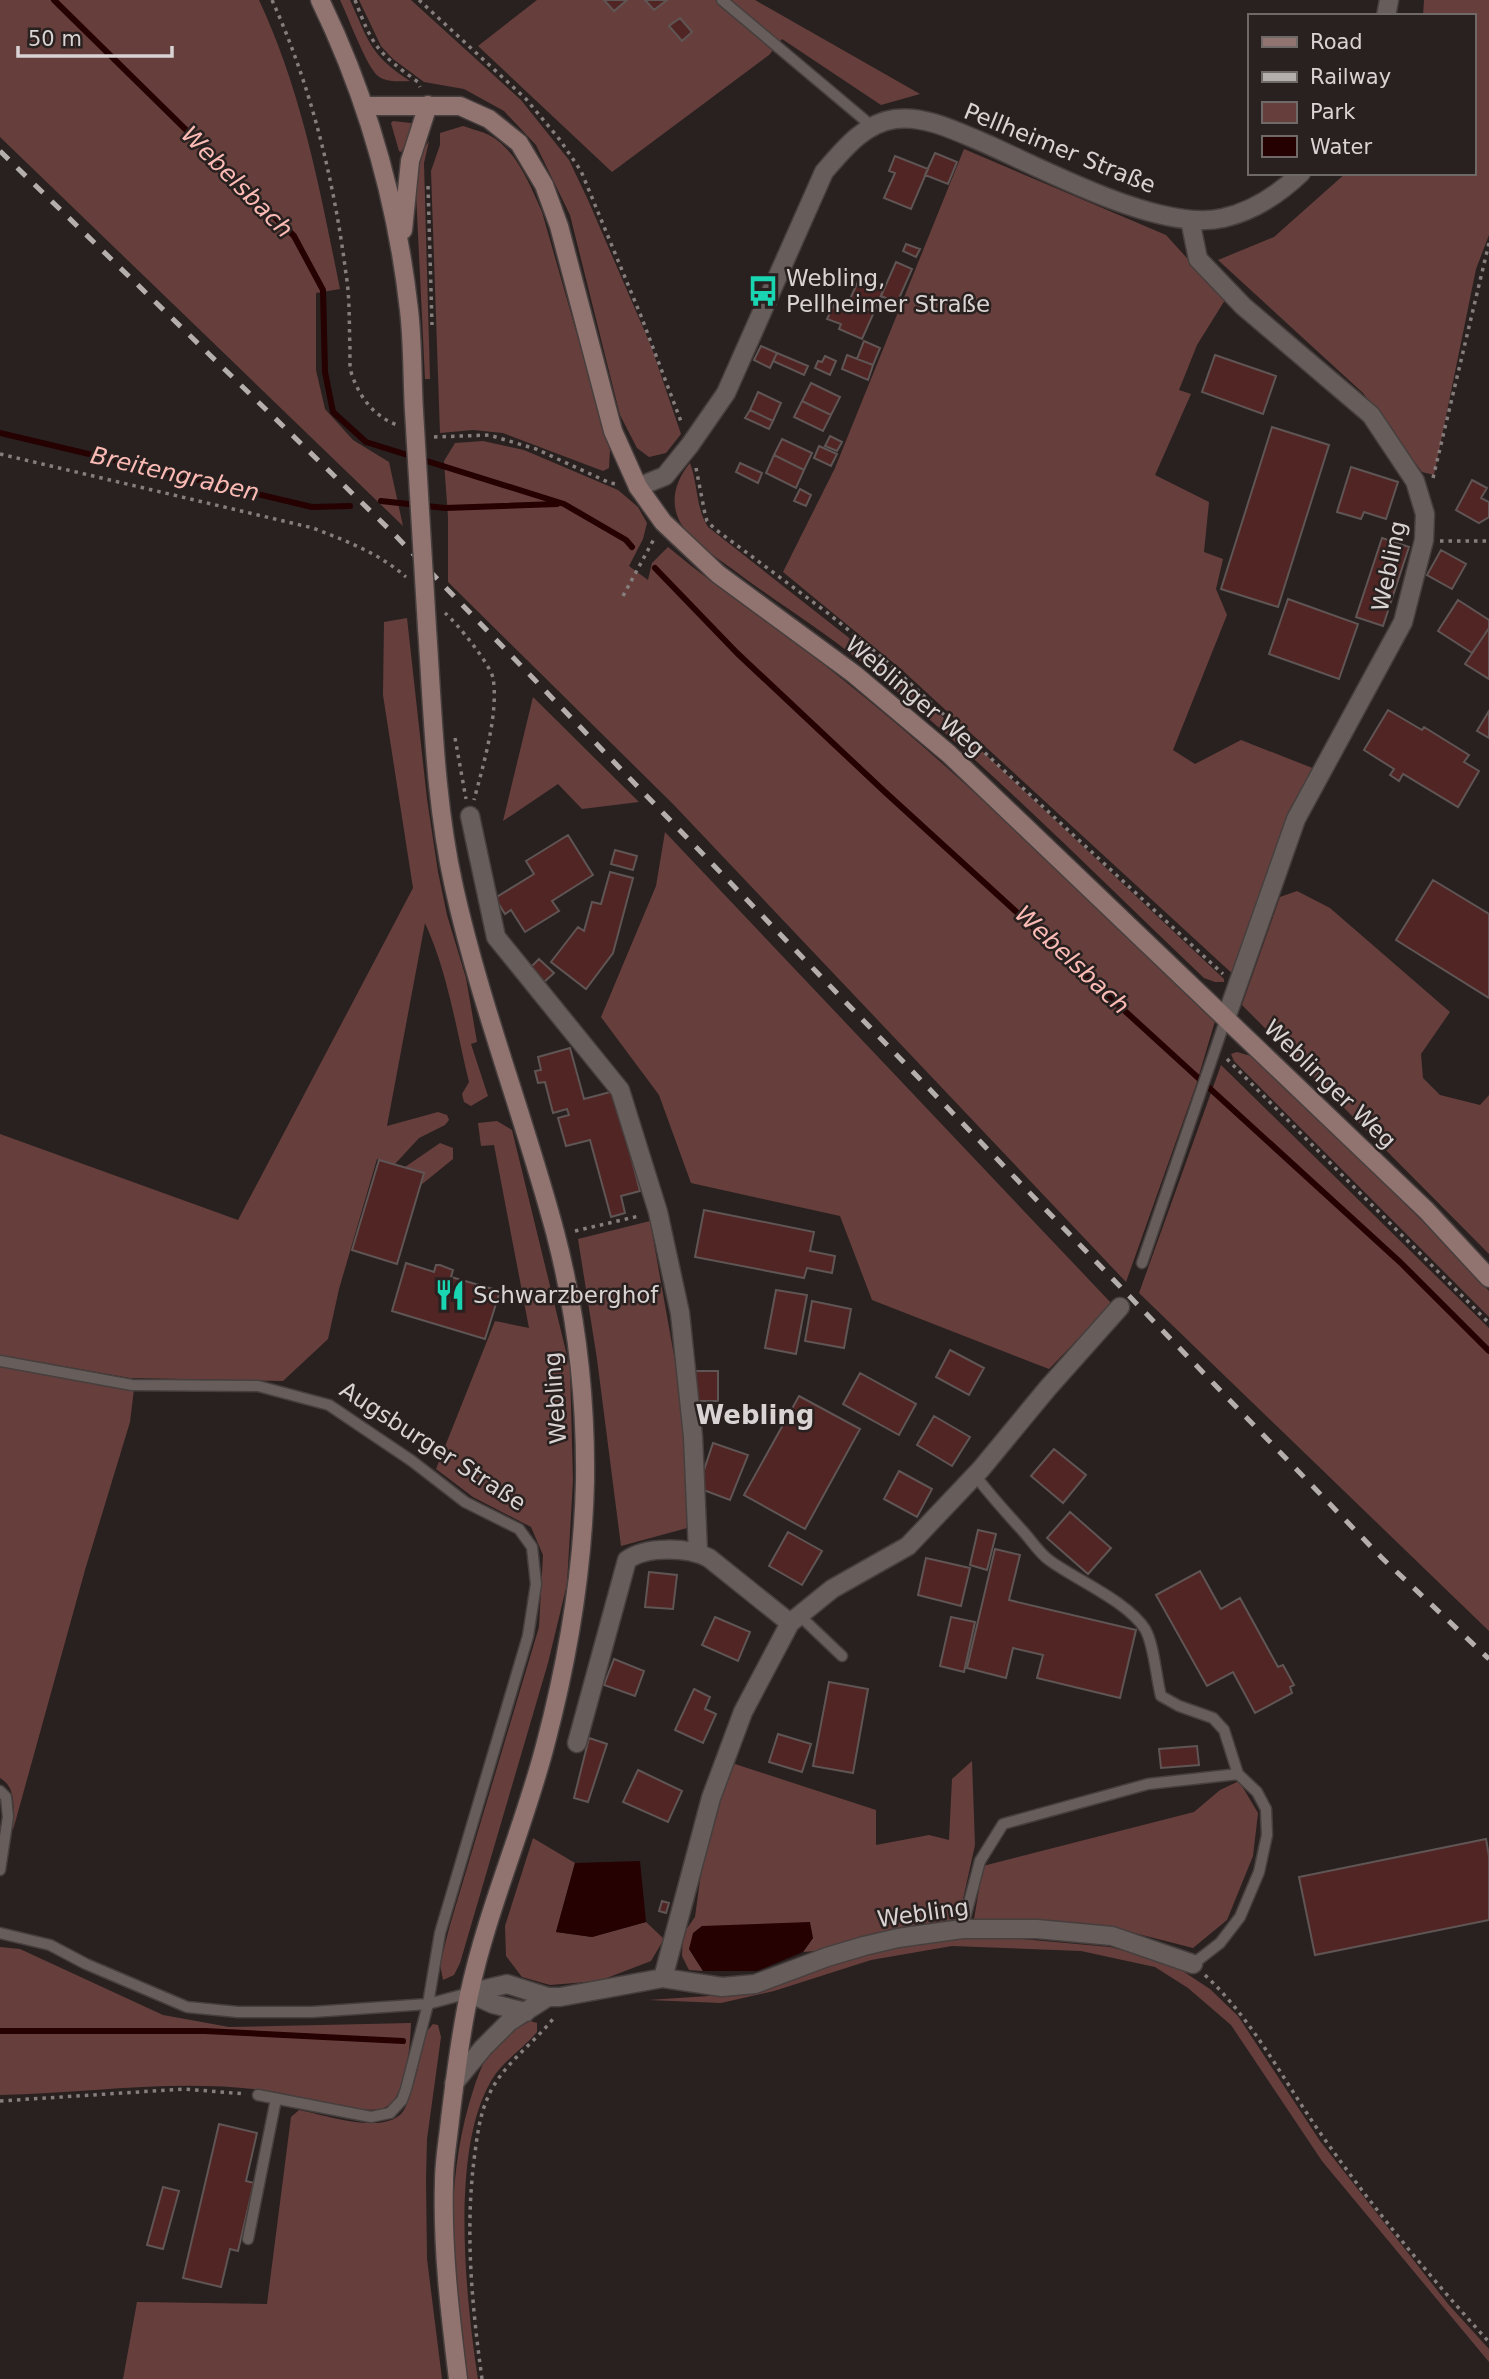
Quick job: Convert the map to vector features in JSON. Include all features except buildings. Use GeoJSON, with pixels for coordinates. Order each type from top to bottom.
{"type":"FeatureCollection","features":[{"type":"Feature","properties":{"kind":"main road"},"geometry":{"type":"LineString","coordinates":[[320,0],[365,106],[401,248]]}},
{"type":"Feature","properties":{"kind":"main road"},"geometry":{"type":"LineString","coordinates":[[401,248],[410,161],[428,105]]}},
{"type":"Feature","properties":{"kind":"main road","name":"Weblinger Weg"},"geometry":{"type":"LineString","coordinates":[[365,106],[460,106],[489,119],[519,143],[544,185],[559,226],[607,412],[638,487],[663,522],[718,574],[854,674],[950,754],[1426,1210],[1489,1278]]}},
{"type":"Feature","properties":{"kind":"main road","name":"Webling"},"geometry":{"type":"LineString","coordinates":[[401,248],[410,313],[438,802],[454,888],[498,1049],[556,1236],[570,1302],[581,1376],[585,1476],[583,1548],[573,1623],[544,1749],[469,1993]]}},
{"type":"Feature","properties":{"kind":"main road"},"geometry":{"type":"LineString","coordinates":[[458,2379],[450,2313],[444,2179],[454,2083],[469,1993]]}},
{"type":"Feature","properties":{"kind":"street","name":"Pellheimer Straße"},"geometry":{"type":"LineString","coordinates":[[638,487],[665,476],[726,393],[824,172],[849,143],[873,127],[895,119],[924,120],[965,135],[1116,201],[1149,212],[1190,220],[1222,219],[1255,208],[1285,189],[1299,175]]}},
{"type":"Feature","properties":{"kind":"street","name":"Webling"},"geometry":{"type":"LineString","coordinates":[[1190,220],[1198,259],[1243,306],[1371,415],[1415,481],[1425,514],[1424,540],[1403,622],[1296,819],[1226,1018]]}},
{"type":"Feature","properties":{"kind":"street"},"geometry":{"type":"LineString","coordinates":[[470,816],[496,937],[620,1090],[658,1212],[680,1313],[687,1370],[698,1552]]}},
{"type":"Feature","properties":{"kind":"street"},"geometry":{"type":"LineString","coordinates":[[663,1978],[710,1798],[743,1712],[795,1619],[832,1589],[908,1546],[975,1475],[1120,1307]]}},
{"type":"Feature","properties":{"kind":"street"},"geometry":{"type":"LineString","coordinates":[[578,1743],[627,1560],[638,1552],[698,1552],[795,1619]]}},
{"type":"Feature","properties":{"kind":"street","name":"Webling"},"geometry":{"type":"LineString","coordinates":[[454,2083],[509,2022],[554,1997],[663,1978],[722,1987],[755,1984],[827,1957],[898,1938],[962,1929],[1037,1929],[1112,1936],[1193,1964]]}},
{"type":"Feature","properties":{"kind":"street","name":"Webling"},"geometry":{"type":"LineString","coordinates":[[469,1993],[507,1984],[554,1997]]}},
{"type":"Feature","properties":{"kind":"street"},"geometry":{"type":"LineString","coordinates":[[469,1993],[493,2004],[526,2012]]}},
{"type":"Feature","properties":{"kind":"lane"},"geometry":{"type":"LineString","coordinates":[[722,0],[873,127]]}},
{"type":"Feature","properties":{"kind":"lane"},"geometry":{"type":"LineString","coordinates":[[1142,1263],[1226,1018]]}},
{"type":"Feature","properties":{"kind":"lane","name":"Augsburger Straße"},"geometry":{"type":"LineString","coordinates":[[0,1361],[132,1385],[258,1386],[330,1405],[412,1461],[465,1502],[519,1529],[532,1547],[536,1584],[528,1636],[440,1933],[428,2004],[402,2100],[390,2113],[371,2117],[258,2095]]}},
{"type":"Feature","properties":{"kind":"lane"},"geometry":{"type":"LineString","coordinates":[[975,1475],[994,1501],[1046,1558],[1108,1597],[1145,1629],[1152,1649],[1161,1696],[1179,1706],[1213,1718],[1224,1730],[1238,1774],[1258,1792],[1266,1809],[1267,1835],[1262,1860],[1240,1917],[1220,1943],[1193,1964]]}},
{"type":"Feature","properties":{"kind":"lane"},"geometry":{"type":"LineString","coordinates":[[795,1619],[842,1656]]}},
{"type":"Feature","properties":{"kind":"lane"},"geometry":{"type":"LineString","coordinates":[[962,1929],[980,1861],[1003,1824],[1147,1784],[1238,1774]]}},
{"type":"Feature","properties":{"kind":"lane"},"geometry":{"type":"LineString","coordinates":[[0,1791],[6,1797],[8,1816],[0,1870]]}},
{"type":"Feature","properties":{"kind":"lane"},"geometry":{"type":"LineString","coordinates":[[0,1933],[50,1945],[86,1964],[187,2007],[239,2012],[312,2012],[428,2004],[469,1993]]}},
{"type":"Feature","properties":{"kind":"lane"},"geometry":{"type":"LineString","coordinates":[[248,2239],[276,2099]]}},
{"type":"Feature","properties":{"kind":"path"},"geometry":{"type":"LineString","coordinates":[[355,0],[376,47],[385,58],[418,82],[428,105]]}},
{"type":"Feature","properties":{"kind":"path"},"geometry":{"type":"LineString","coordinates":[[419,0],[526,99],[560,140],[581,171],[690,445],[707,520],[715,529],[829,614],[884,659],[1238,988]]}},
{"type":"Feature","properties":{"kind":"path"},"geometry":{"type":"LineString","coordinates":[[428,181],[432,326]]}},
{"type":"Feature","properties":{"kind":"path"},"geometry":{"type":"LineString","coordinates":[[1425,514],[1489,243]]}},
{"type":"Feature","properties":{"kind":"path"},"geometry":{"type":"LineString","coordinates":[[0,454],[313,528],[360,547],[392,564],[411,581]]}},
{"type":"Feature","properties":{"kind":"path"},"geometry":{"type":"LineString","coordinates":[[623,596],[663,522]]}},
{"type":"Feature","properties":{"kind":"path"},"geometry":{"type":"LineString","coordinates":[[1424,540],[1489,541]]}},
{"type":"Feature","properties":{"kind":"path"},"geometry":{"type":"LineString","coordinates":[[439,607],[458,624],[493,676],[493,712],[470,816]]}},
{"type":"Feature","properties":{"kind":"path"},"geometry":{"type":"LineString","coordinates":[[453,729],[470,816]]}},
{"type":"Feature","properties":{"kind":"path"},"geometry":{"type":"LineString","coordinates":[[1216,1048],[1489,1323]]}},
{"type":"Feature","properties":{"kind":"path"},"geometry":{"type":"LineString","coordinates":[[556,1236],[658,1212]]}},
{"type":"Feature","properties":{"kind":"path"},"geometry":{"type":"LineString","coordinates":[[1193,1964],[1224,1993],[1247,2020],[1336,2154],[1425,2269],[1489,2342]]}},
{"type":"Feature","properties":{"kind":"path"},"geometry":{"type":"LineString","coordinates":[[482,2379],[471,2297],[469,2201],[479,2125],[488,2096],[504,2071],[554,2017],[554,1997]]}},
{"type":"Feature","properties":{"kind":"path"},"geometry":{"type":"LineString","coordinates":[[0,2101],[184,2089],[258,2095]]}},
{"type":"Feature","properties":{"kind":"green space"},"geometry":{"type":"Polygon","coordinates":[[[0,0],[259,0],[287,70],[298,106],[317,178],[340,289],[316,293],[316,370],[325,409],[353,440],[389,462],[403,526],[0,137],[0,0]]]}},
{"type":"Feature","properties":{"kind":"green space"},"geometry":{"type":"Polygon","coordinates":[[[340,0],[350,0],[378,55],[410,81],[385,80],[373,71],[340,0]]]}},
{"type":"Feature","properties":{"kind":"green space"},"geometry":{"type":"Polygon","coordinates":[[[359,0],[411,0],[521,100],[569,160],[651,346],[681,434],[666,453],[649,457],[637,448],[620,415],[570,215],[536,145],[504,111],[464,89],[424,82],[393,59],[381,46],[359,0]]]}},
{"type":"Feature","properties":{"kind":"green space"},"geometry":{"type":"Polygon","coordinates":[[[537,0],[755,0],[920,94],[881,105],[782,39],[769,55],[612,172],[478,46],[537,0]]]}},
{"type":"Feature","properties":{"kind":"green space"},"geometry":{"type":"Polygon","coordinates":[[[1424,0],[1489,0],[1489,235],[1476,269],[1434,475],[1422,472],[1363,393],[1218,260],[1274,237],[1344,175],[1475,175],[1475,14],[1423,14],[1424,0]]]}},
{"type":"Feature","properties":{"kind":"green space"},"geometry":{"type":"Polygon","coordinates":[[[391,123],[419,124],[401,152],[391,123]]]}},
{"type":"Feature","properties":{"kind":"green space"},"geometry":{"type":"Polygon","coordinates":[[[463,126],[489,135],[507,150],[522,169],[542,212],[610,450],[609,468],[603,471],[503,433],[473,430],[440,433],[431,171],[440,145],[440,133],[463,126]]]}},
{"type":"Feature","properties":{"kind":"green space"},"geometry":{"type":"Polygon","coordinates":[[[429,141],[424,163],[430,379],[425,379],[415,172],[419,156],[429,141]]]}},
{"type":"Feature","properties":{"kind":"green space"},"geometry":{"type":"Polygon","coordinates":[[[964,149],[1166,235],[1225,300],[1197,345],[1179,390],[1191,394],[1155,475],[1209,502],[1204,552],[1223,559],[1216,589],[1227,615],[1173,750],[1195,764],[1241,740],[1315,769],[1236,977],[901,669],[783,572],[835,468],[964,149]]]}},
{"type":"Feature","properties":{"kind":"green space"},"geometry":{"type":"Polygon","coordinates":[[[483,441],[524,450],[618,490],[638,507],[647,523],[643,539],[629,566],[648,580],[652,563],[668,547],[821,662],[939,760],[1215,1021],[1196,1085],[1126,1282],[673,804],[448,582],[448,517],[444,461],[455,443],[483,441]]]}},
{"type":"Feature","properties":{"kind":"green space"},"geometry":{"type":"Polygon","coordinates":[[[690,463],[701,512],[708,527],[881,663],[984,753],[1224,979],[1224,982],[1204,978],[1035,816],[905,698],[844,649],[696,541],[684,529],[675,506],[678,484],[690,463]]]}},
{"type":"Feature","properties":{"kind":"green space"},"geometry":{"type":"Polygon","coordinates":[[[407,618],[438,872],[447,915],[466,978],[477,1042],[471,1044],[488,1096],[471,1106],[464,1102],[462,1094],[469,1082],[446,981],[425,923],[387,1126],[438,1112],[447,1115],[449,1120],[445,1125],[419,1138],[395,1164],[377,1159],[339,1289],[328,1339],[283,1381],[130,1378],[0,1355],[0,1134],[238,1220],[413,888],[383,695],[384,622],[407,618]]]}},
{"type":"Feature","properties":{"kind":"green space"},"geometry":{"type":"Polygon","coordinates":[[[533,697],[639,802],[582,809],[558,784],[503,821],[533,697]]]}},
{"type":"Feature","properties":{"kind":"green space"},"geometry":{"type":"Polygon","coordinates":[[[665,832],[1112,1304],[1049,1369],[872,1300],[840,1216],[691,1183],[659,1095],[601,1017],[656,886],[665,832]]]}},
{"type":"Feature","properties":{"kind":"green space"},"geometry":{"type":"Polygon","coordinates":[[[1297,891],[1330,908],[1450,1012],[1421,1054],[1423,1078],[1440,1095],[1480,1105],[1489,1095],[1489,1254],[1242,1005],[1280,897],[1297,891]]]}},
{"type":"Feature","properties":{"kind":"green space"},"geometry":{"type":"Polygon","coordinates":[[[1237,1052],[1251,1056],[1461,1261],[1489,1291],[1489,1317],[1234,1061],[1231,1054],[1237,1052]]]}},
{"type":"Feature","properties":{"kind":"green space"},"geometry":{"type":"Polygon","coordinates":[[[1221,1065],[1489,1328],[1489,1631],[1139,1293],[1221,1065]]]}},
{"type":"Feature","properties":{"kind":"green space"},"geometry":{"type":"Polygon","coordinates":[[[497,1121],[512,1130],[570,1368],[573,1480],[567,1584],[548,1663],[460,1963],[454,1975],[443,1980],[440,1964],[450,1925],[539,1627],[543,1555],[531,1527],[473,1497],[436,1469],[495,1321],[529,1328],[494,1145],[481,1146],[478,1123],[497,1121]]]}},
{"type":"Feature","properties":{"kind":"green space"},"geometry":{"type":"Polygon","coordinates":[[[440,1143],[453,1148],[453,1159],[421,1185],[424,1173],[405,1167],[440,1143]]]}},
{"type":"Feature","properties":{"kind":"green space"},"geometry":{"type":"Polygon","coordinates":[[[650,1221],[680,1389],[691,1527],[621,1546],[597,1359],[578,1239],[650,1221]]]}},
{"type":"Feature","properties":{"kind":"green space"},"geometry":{"type":"Polygon","coordinates":[[[0,1366],[134,1389],[130,1422],[85,1570],[13,1830],[12,1794],[6,1782],[0,1778],[0,1366]]]}},
{"type":"Feature","properties":{"kind":"green space"},"geometry":{"type":"Polygon","coordinates":[[[972,1761],[975,1845],[958,1922],[827,1950],[803,1952],[813,1938],[689,1949],[703,1971],[689,1970],[682,1956],[683,1934],[695,1917],[704,1851],[732,1763],[876,1810],[876,1845],[929,1835],[949,1840],[952,1779],[972,1761]]]}},
{"type":"Feature","properties":{"kind":"green space"},"geometry":{"type":"Polygon","coordinates":[[[1239,1781],[1258,1813],[1253,1856],[1227,1920],[1193,1948],[1107,1926],[974,1919],[983,1866],[1194,1812],[1220,1790],[1239,1781]]]}},
{"type":"Feature","properties":{"kind":"green space"},"geometry":{"type":"Polygon","coordinates":[[[533,1838],[575,1863],[556,1932],[592,1937],[646,1922],[664,1939],[651,1961],[599,1981],[550,1985],[522,1977],[506,1956],[505,1926],[533,1838]]]}},
{"type":"Feature","properties":{"kind":"green space"},"geometry":{"type":"Polygon","coordinates":[[[979,1935],[1110,1947],[1172,1964],[1210,1989],[1238,2016],[1320,2141],[1448,2304],[1489,2349],[1489,2362],[1322,2161],[1231,2025],[1188,1988],[1155,1967],[1081,1951],[952,1946],[871,1960],[774,1991],[721,2003],[648,2000],[739,1994],[913,1940],[979,1935]]]}},
{"type":"Feature","properties":{"kind":"green space"},"geometry":{"type":"Polygon","coordinates":[[[0,1947],[20,1949],[163,2015],[229,2027],[411,2023],[402,2085],[390,2104],[372,2110],[276,2092],[207,2086],[0,2095],[0,1947]]]}},
{"type":"Feature","properties":{"kind":"green space"},"geometry":{"type":"Polygon","coordinates":[[[530,2021],[537,2023],[537,2032],[500,2069],[490,2083],[478,2113],[470,2148],[464,2228],[469,2310],[478,2379],[466,2379],[452,2241],[461,2137],[469,2104],[486,2059],[503,2038],[530,2021]]]}},
{"type":"Feature","properties":{"kind":"green space"},"geometry":{"type":"Polygon","coordinates":[[[433,2024],[438,2025],[441,2037],[427,2139],[427,2259],[442,2379],[123,2379],[137,2302],[267,2304],[291,2117],[299,2110],[341,2120],[374,2123],[399,2116],[406,2106],[415,2079],[427,2031],[433,2024]]]}},
{"type":"Feature","properties":{"kind":"water"},"geometry":{"type":"Polygon","coordinates":[[[640,1861],[646,1922],[592,1937],[556,1932],[575,1863],[640,1861]]]}},
{"type":"Feature","properties":{"kind":"water"},"geometry":{"type":"Polygon","coordinates":[[[810,1922],[813,1938],[803,1952],[757,1971],[703,1971],[689,1949],[693,1933],[702,1926],[810,1922]]]}},
{"type":"Feature","properties":{"kind":"waterway","name":"Webelsbach"},"geometry":{"type":"LineString","coordinates":[[54,0],[294,236],[323,290],[325,372],[333,412],[366,442],[564,504],[626,540],[632,547]]}},
{"type":"Feature","properties":{"kind":"waterway","name":"Breitengraben"},"geometry":{"type":"LineString","coordinates":[[0,433],[312,507],[350,506]]}},
{"type":"Feature","properties":{"kind":"waterway","name":"Breitengraben"},"geometry":{"type":"LineString","coordinates":[[381,501],[445,508],[557,504]]}},
{"type":"Feature","properties":{"kind":"waterway","name":"Webelsbach"},"geometry":{"type":"LineString","coordinates":[[655,568],[737,653],[885,792],[1401,1263],[1489,1351]]}},
{"type":"Feature","properties":{"kind":"waterway"},"geometry":{"type":"LineString","coordinates":[[0,2031],[205,2031],[403,2041]]}},
{"type":"Feature","properties":{"kind":"railway"},"geometry":{"type":"LineString","coordinates":[[0,151],[393,533],[1382,1558],[1489,1659]]}},
{"type":"Feature","properties":{"kind":"place","name":"Webling, Pellheimer Straße"},"geometry":{"type":"Point","coordinates":[763,291]}},
{"type":"Feature","properties":{"kind":"place","name":"Schwarzberghof"},"geometry":{"type":"Point","coordinates":[450,1295]}},
{"type":"Feature","properties":{"kind":"district","name":"Webling"},"geometry":{"type":"Point","coordinates":[755,1415]}}]}
